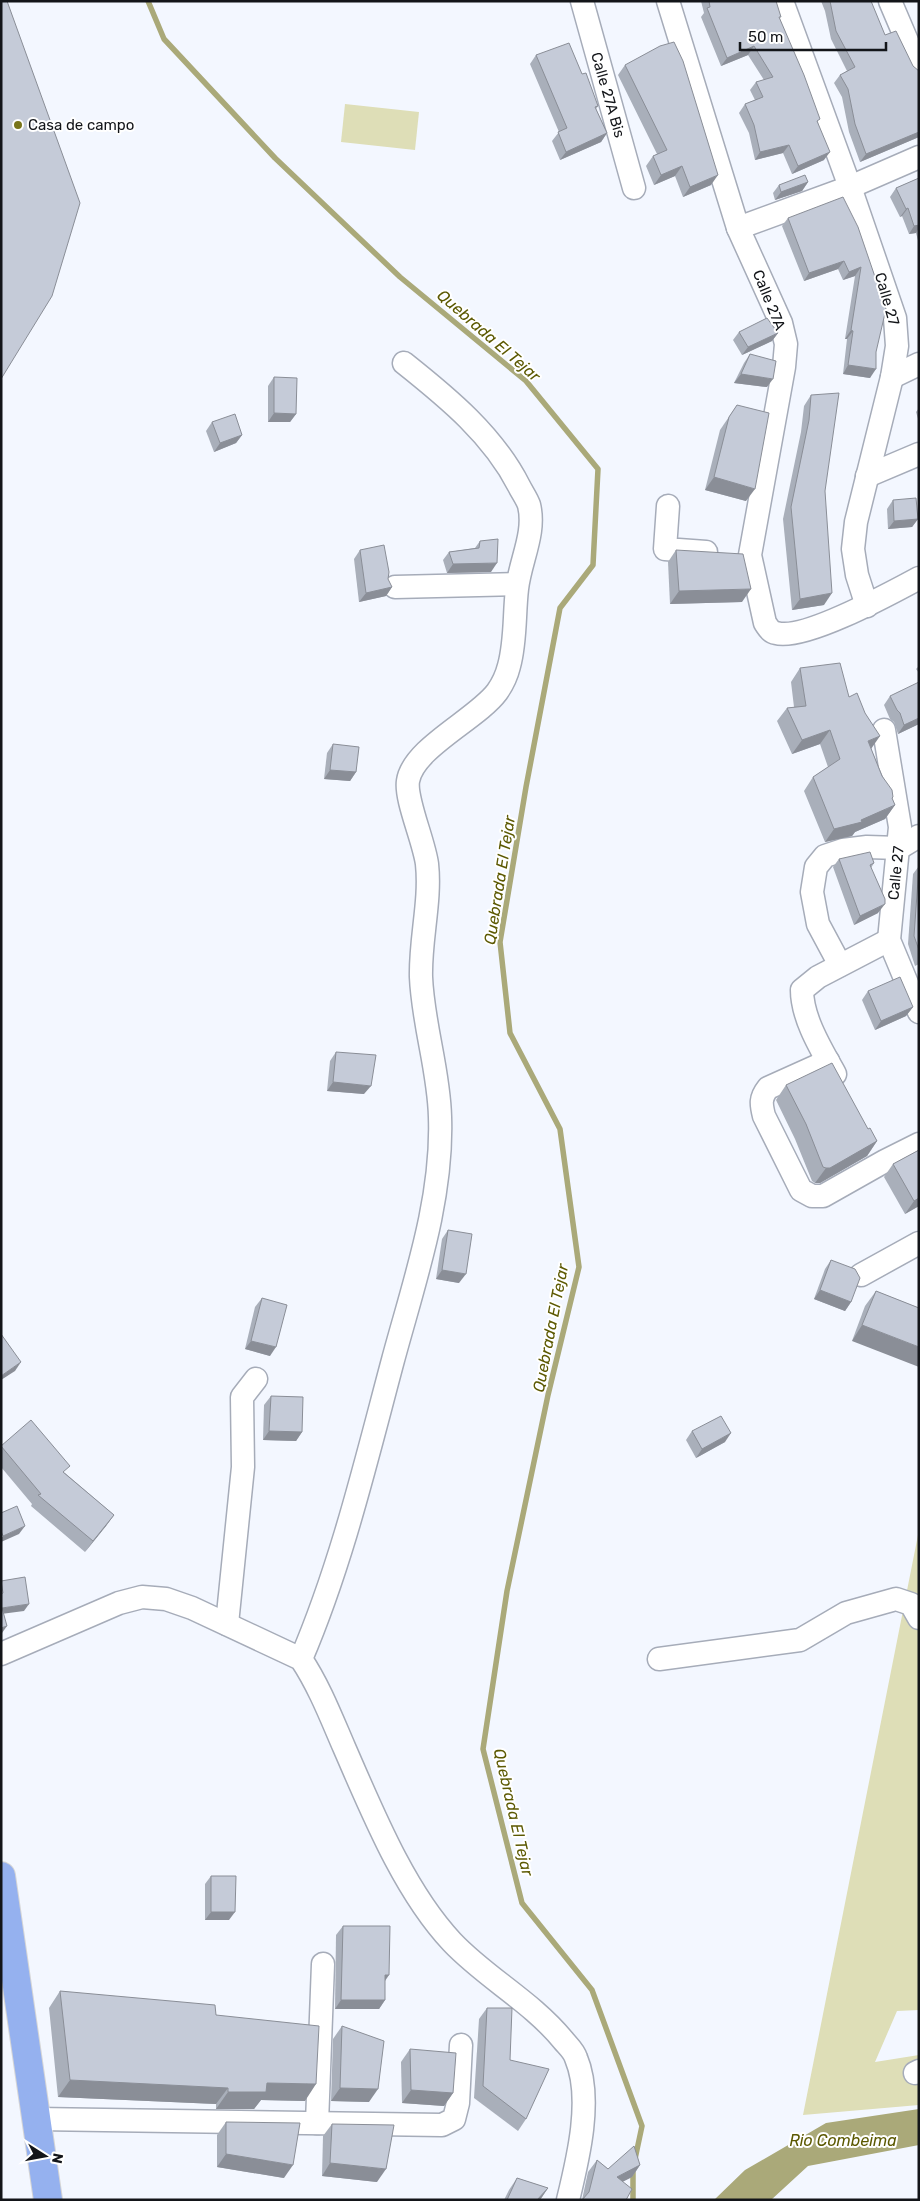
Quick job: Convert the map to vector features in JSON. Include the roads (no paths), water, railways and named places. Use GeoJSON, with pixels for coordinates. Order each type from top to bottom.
{"type":"FeatureCollection","features":[{"type":"Feature","properties":{"kind":"highway"},"geometry":{"type":"LineString","coordinates":[[1,1876],[48,2200]]}},
{"type":"Feature","properties":{"kind":"street","name":"Calle 27A Bis"},"geometry":{"type":"LineString","coordinates":[[582,1],[634,188]]}},
{"type":"Feature","properties":{"kind":"street","name":"Calle 27A"},"geometry":{"type":"LineString","coordinates":[[668,1],[738,228],[781,323],[786,344],[784,367],[750,555],[766,622],[770,630],[775,633],[794,633],[867,606]]}},
{"type":"Feature","properties":{"kind":"street","name":"Calle 27"},"geometry":{"type":"LineString","coordinates":[[782,1],[850,187],[895,318],[897,346],[892,377],[856,522],[854,548],[857,575],[867,606]]}},
{"type":"Feature","properties":{"kind":"street"},"geometry":{"type":"LineString","coordinates":[[890,1],[919,69]]}},
{"type":"Feature","properties":{"kind":"street"},"geometry":{"type":"LineString","coordinates":[[738,228],[850,187],[919,157]]}},
{"type":"Feature","properties":{"kind":"street"},"geometry":{"type":"LineString","coordinates":[[301,1659],[319,1616],[359,1488],[419,1264],[434,1197],[440,1154],[437,1077],[428,1042],[421,976],[421,945],[427,898],[427,866],[423,841],[409,796],[408,780],[415,764],[431,748],[480,710],[498,691],[509,668],[517,584],[530,531],[529,505],[513,474],[485,437],[454,403],[404,363]]}},
{"type":"Feature","properties":{"kind":"street"},"geometry":{"type":"LineString","coordinates":[[892,377],[919,364]]}},
{"type":"Feature","properties":{"kind":"street"},"geometry":{"type":"LineString","coordinates":[[867,476],[919,454]]}},
{"type":"Feature","properties":{"kind":"street"},"geometry":{"type":"LineString","coordinates":[[668,506],[665,549],[750,555]]}},
{"type":"Feature","properties":{"kind":"street"},"geometry":{"type":"LineString","coordinates":[[867,606],[919,578]]}},
{"type":"Feature","properties":{"kind":"street"},"geometry":{"type":"LineString","coordinates":[[395,587],[517,584]]}},
{"type":"Feature","properties":{"kind":"street","name":"Calle 27"},"geometry":{"type":"LineString","coordinates":[[884,730],[898,807],[899,848],[888,940],[914,989],[919,1012]]}},
{"type":"Feature","properties":{"kind":"street"},"geometry":{"type":"LineString","coordinates":[[840,965],[818,924],[812,892],[816,867],[825,856],[843,850],[867,847],[899,848],[919,836]]}},
{"type":"Feature","properties":{"kind":"street"},"geometry":{"type":"LineString","coordinates":[[846,1093],[828,1061],[806,1013],[802,1002],[802,990],[813,980],[888,940]]}},
{"type":"Feature","properties":{"kind":"street"},"geometry":{"type":"LineString","coordinates":[[828,1061],[768,1088],[762,1095],[761,1104],[764,1116],[801,1190],[812,1196],[823,1196],[919,1144]]}},
{"type":"Feature","properties":{"kind":"street"},"geometry":{"type":"LineString","coordinates":[[873,1140],[885,1161]]}},
{"type":"Feature","properties":{"kind":"street"},"geometry":{"type":"LineString","coordinates":[[861,1274],[919,1243]]}},
{"type":"Feature","properties":{"kind":"street"},"geometry":{"type":"LineString","coordinates":[[227,1624],[244,1467],[242,1397],[256,1379]]}},
{"type":"Feature","properties":{"kind":"street"},"geometry":{"type":"LineString","coordinates":[[1,1654],[119,1603],[142,1597],[166,1599],[192,1608],[301,1659],[312,1675],[359,1782],[412,1888],[452,1942],[476,1965],[531,2008],[555,2030],[576,2057],[583,2087],[582,2125],[568,2200]]}},
{"type":"Feature","properties":{"kind":"street"},"geometry":{"type":"LineString","coordinates":[[659,1659],[800,1640],[846,1613],[896,1599],[911,1604],[919,1618]]}},
{"type":"Feature","properties":{"kind":"street"},"geometry":{"type":"LineString","coordinates":[[317,2123],[323,1964]]}},
{"type":"Feature","properties":{"kind":"street"},"geometry":{"type":"LineString","coordinates":[[37,2119],[442,2125],[454,2119],[458,2103],[461,2045]]}},
{"type":"Feature","properties":{"kind":"water","name":"Rio Combeima"},"geometry":{"type":"Polygon","coordinates":[[[919,2109],[919,2145],[808,2166],[771,2200],[714,2200],[745,2170],[826,2123],[919,2109]]]}},
{"type":"Feature","properties":{"kind":"waterway","name":"Quebrada El Tejar"},"geometry":{"type":"LineString","coordinates":[[148,1],[164,39],[275,158],[400,277],[526,381],[598,469],[593,565],[560,608],[526,787],[500,942],[510,1033],[560,1129],[579,1267],[548,1395],[507,1591],[483,1749],[522,1903],[592,1990],[642,2126],[635,2159]]}},
{"type":"Feature","properties":{"kind":"waterway","name":"Quebrada El Tejar"},"geometry":{"type":"LineString","coordinates":[[633,2171],[633,2200]]}},
{"type":"Feature","properties":{"kind":"place","name":"Casa de campo"},"geometry":{"type":"Point","coordinates":[18,125]}}]}
